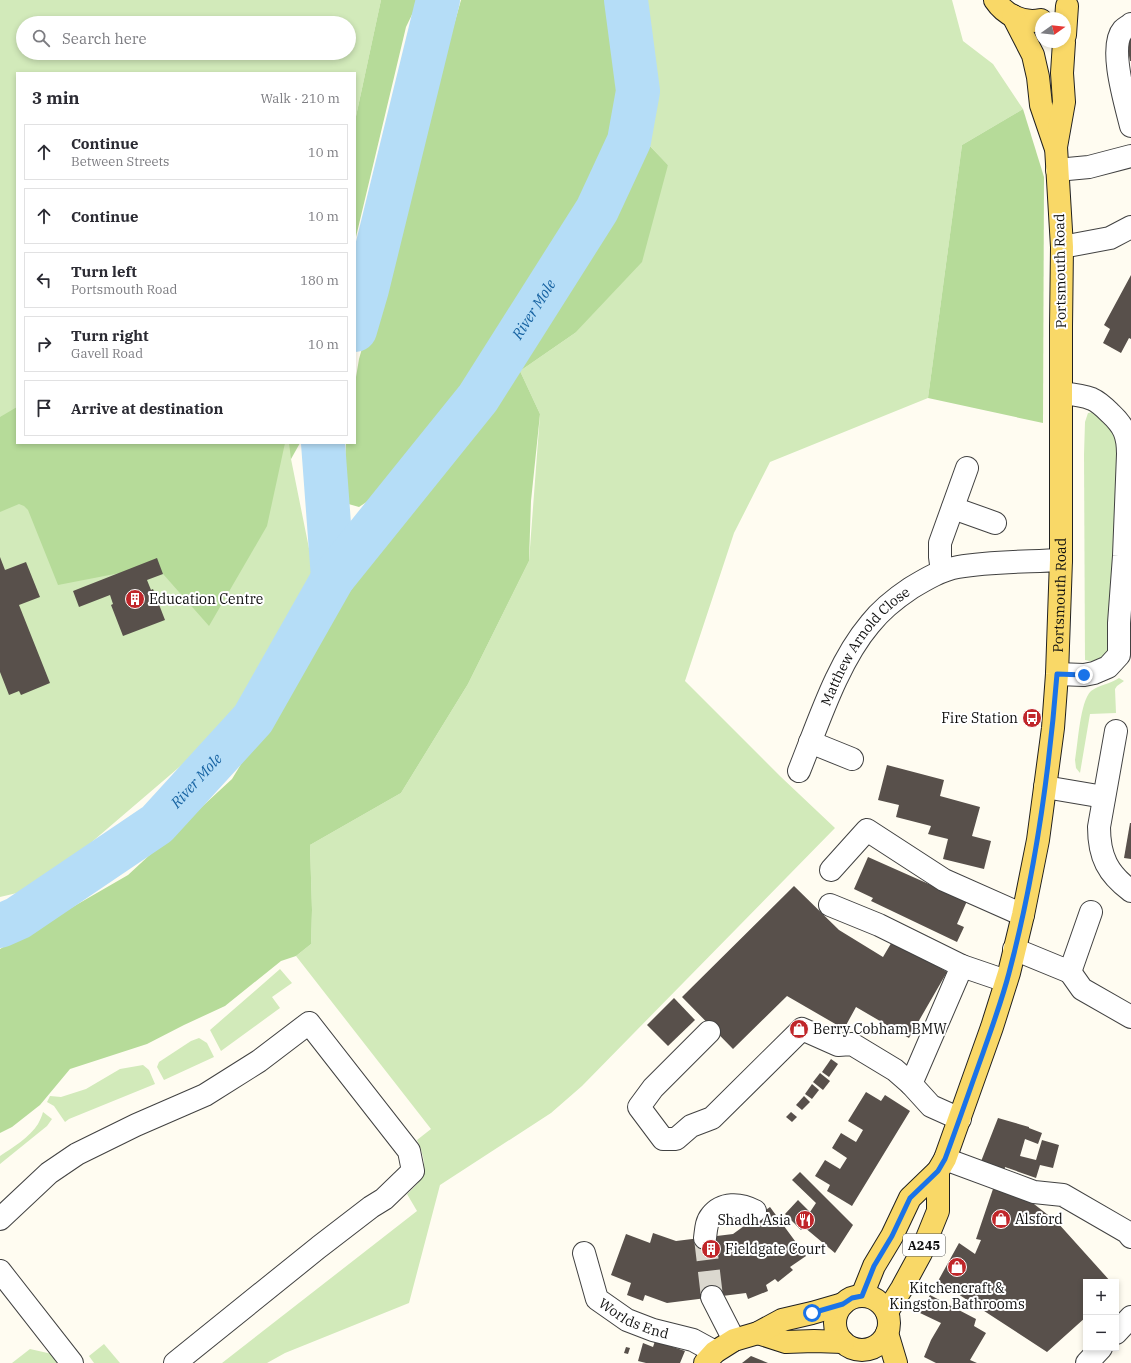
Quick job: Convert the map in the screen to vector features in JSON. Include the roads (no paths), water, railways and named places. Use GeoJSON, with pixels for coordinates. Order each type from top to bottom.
{"type":"FeatureCollection","features":[{"type":"Feature","properties":{"kind":"main road"},"geometry":{"type":"LineString","coordinates":[[995,0],[1004,10],[1013,16],[1024,20],[1035,20]]}},
{"type":"Feature","properties":{"kind":"main road"},"geometry":{"type":"LineString","coordinates":[[1060,12],[1068,3]]}},
{"type":"Feature","properties":{"kind":"main road","name":"Portsmouth Road"},"geometry":{"type":"LineString","coordinates":[[1013,16],[1033,55],[1038,77],[1040,105],[1056,147]]}},
{"type":"Feature","properties":{"kind":"main road","name":"Portsmouth Road"},"geometry":{"type":"LineString","coordinates":[[887,1323],[902,1288],[921,1253],[938,1210],[942,1165],[960,1119],[1006,981],[1023,915],[1038,840],[1053,728],[1057,674],[1061,560],[1062,247],[1056,147],[1064,102],[1062,73],[1064,48]]}},
{"type":"Feature","properties":{"kind":"main road","name":"Portsmouth Road"},"geometry":{"type":"LineString","coordinates":[[852,1300],[892,1236],[910,1198],[942,1165]]}},
{"type":"Feature","properties":{"kind":"main road"},"geometry":{"type":"LineString","coordinates":[[710,1358],[734,1340],[758,1333],[782,1320],[812,1313],[852,1300],[872,1298],[881,1304],[896,1363]]}},
{"type":"Feature","properties":{"kind":"main road"},"geometry":{"type":"LineString","coordinates":[[851,1351],[837,1333],[835,1323],[837,1313],[852,1300]]}},
{"type":"Feature","properties":{"kind":"main road"},"geometry":{"type":"LineString","coordinates":[[758,1333],[786,1342],[814,1341],[851,1351],[873,1348],[881,1342],[887,1323]]}},
{"type":"Feature","properties":{"kind":"street"},"geometry":{"type":"LineString","coordinates":[[1131,24],[1123,30],[1118,41],[1124,67],[1131,126]]}},
{"type":"Feature","properties":{"kind":"street"},"geometry":{"type":"LineString","coordinates":[[1058,170],[1089,167],[1131,156]]}},
{"type":"Feature","properties":{"kind":"street"},"geometry":{"type":"LineString","coordinates":[[1062,247],[1110,238],[1131,227]]}},
{"type":"Feature","properties":{"kind":"street"},"geometry":{"type":"LineString","coordinates":[[1057,674],[1084,675],[1094,673],[1122,662],[1118,655],[1119,623],[1128,556],[1128,442],[1125,431],[1120,422],[1104,407],[1093,400],[1082,396],[1061,393]]}},
{"type":"Feature","properties":{"kind":"street"},"geometry":{"type":"LineString","coordinates":[[942,571],[940,543],[967,468]]}},
{"type":"Feature","properties":{"kind":"street"},"geometry":{"type":"LineString","coordinates":[[953,508],[995,523]]}},
{"type":"Feature","properties":{"kind":"street","name":"Matthew Arnold Close"},"geometry":{"type":"LineString","coordinates":[[799,771],[835,681],[846,660],[870,624],[885,608],[904,593],[942,571],[974,565],[1061,560]]}},
{"type":"Feature","properties":{"kind":"street"},"geometry":{"type":"LineString","coordinates":[[1116,731],[1104,797],[1099,840],[1108,868],[1119,882],[1131,892]]}},
{"type":"Feature","properties":{"kind":"street"},"geometry":{"type":"LineString","coordinates":[[810,742],[852,759]]}},
{"type":"Feature","properties":{"kind":"street"},"geometry":{"type":"LineString","coordinates":[[1045,787],[1104,797]]}},
{"type":"Feature","properties":{"kind":"street"},"geometry":{"type":"LineString","coordinates":[[831,870],[867,830],[944,880],[1023,915]]}},
{"type":"Feature","properties":{"kind":"street"},"geometry":{"type":"LineString","coordinates":[[830,905],[879,925],[962,966],[1006,981]]}},
{"type":"Feature","properties":{"kind":"street"},"geometry":{"type":"LineString","coordinates":[[1070,972],[1091,912]]}},
{"type":"Feature","properties":{"kind":"street"},"geometry":{"type":"LineString","coordinates":[[1014,949],[1070,972],[1082,990],[1131,1017]]}},
{"type":"Feature","properties":{"kind":"street"},"geometry":{"type":"LineString","coordinates":[[912,1084],[962,966]]}},
{"type":"Feature","properties":{"kind":"street"},"geometry":{"type":"LineString","coordinates":[[0,1219],[49,1173],[77,1154],[136,1125],[205,1095],[259,1061],[309,1023],[409,1151],[412,1171],[384,1199],[371,1207],[319,1247],[175,1363]]}},
{"type":"Feature","properties":{"kind":"street"},"geometry":{"type":"LineString","coordinates":[[709,1032],[653,1088],[639,1107],[663,1139],[676,1138],[691,1126],[712,1118],[802,1029],[838,1045],[852,1044],[895,1070],[912,1084],[931,1106],[960,1119]]}},
{"type":"Feature","properties":{"kind":"street"},"geometry":{"type":"LineString","coordinates":[[942,1165],[1034,1192],[1063,1195],[1130,1234]]}},
{"type":"Feature","properties":{"kind":"street"},"geometry":{"type":"LineString","coordinates":[[704,1238],[710,1216],[726,1206],[735,1204],[755,1210]]}},
{"type":"Feature","properties":{"kind":"street","name":"Worlds End"},"geometry":{"type":"LineString","coordinates":[[584,1253],[597,1299],[627,1320],[653,1330],[693,1340],[710,1358]]}},
{"type":"Feature","properties":{"kind":"street"},"geometry":{"type":"LineString","coordinates":[[0,1271],[72,1363]]}},
{"type":"Feature","properties":{"kind":"street"},"geometry":{"type":"LineString","coordinates":[[712,1297],[734,1340]]}},
{"type":"Feature","properties":{"kind":"street"},"geometry":{"type":"LineString","coordinates":[[1119,1330],[1131,1318]]}},
{"type":"Feature","properties":{"kind":"street"},"geometry":{"type":"LineString","coordinates":[[1086,1363],[1098,1351]]}},
{"type":"Feature","properties":{"kind":"waterway","name":"River Mole"},"geometry":{"type":"LineString","coordinates":[[356,327],[367,289],[438,0]]}},
{"type":"Feature","properties":{"kind":"waterway","name":"River Mole"},"geometry":{"type":"LineString","coordinates":[[0,926],[18,918],[157,824],[253,719],[333,578],[478,398],[597,210],[629,141],[638,91],[626,0]]}},
{"type":"Feature","properties":{"kind":"waterway","name":"River Mole"},"geometry":{"type":"LineString","coordinates":[[323,444],[333,578]]}},
{"type":"Feature","properties":{"kind":"tunnel"},"geometry":{"type":"LineString","coordinates":[[705,1238],[712,1297]]}},
{"type":"Feature","properties":{"kind":"place","name":"Education Centre"},"geometry":{"type":"Point","coordinates":[135,599]}},
{"type":"Feature","properties":{"kind":"place","name":"Fire Station"},"geometry":{"type":"Point","coordinates":[1032,718]}},
{"type":"Feature","properties":{"kind":"place","name":"Berry Cobham BMW"},"geometry":{"type":"Point","coordinates":[799,1029]}},
{"type":"Feature","properties":{"kind":"place","name":"Alsford"},"geometry":{"type":"Point","coordinates":[1001,1219]}},
{"type":"Feature","properties":{"kind":"place","name":"Shadh Asia"},"geometry":{"type":"Point","coordinates":[805,1220]}},
{"type":"Feature","properties":{"kind":"place","name":"Fieldgate Court"},"geometry":{"type":"Point","coordinates":[711,1249]}},
{"type":"Feature","properties":{"kind":"place","name":"Kitchencraft & Kingston Bathrooms"},"geometry":{"type":"Point","coordinates":[957,1267]}}]}
